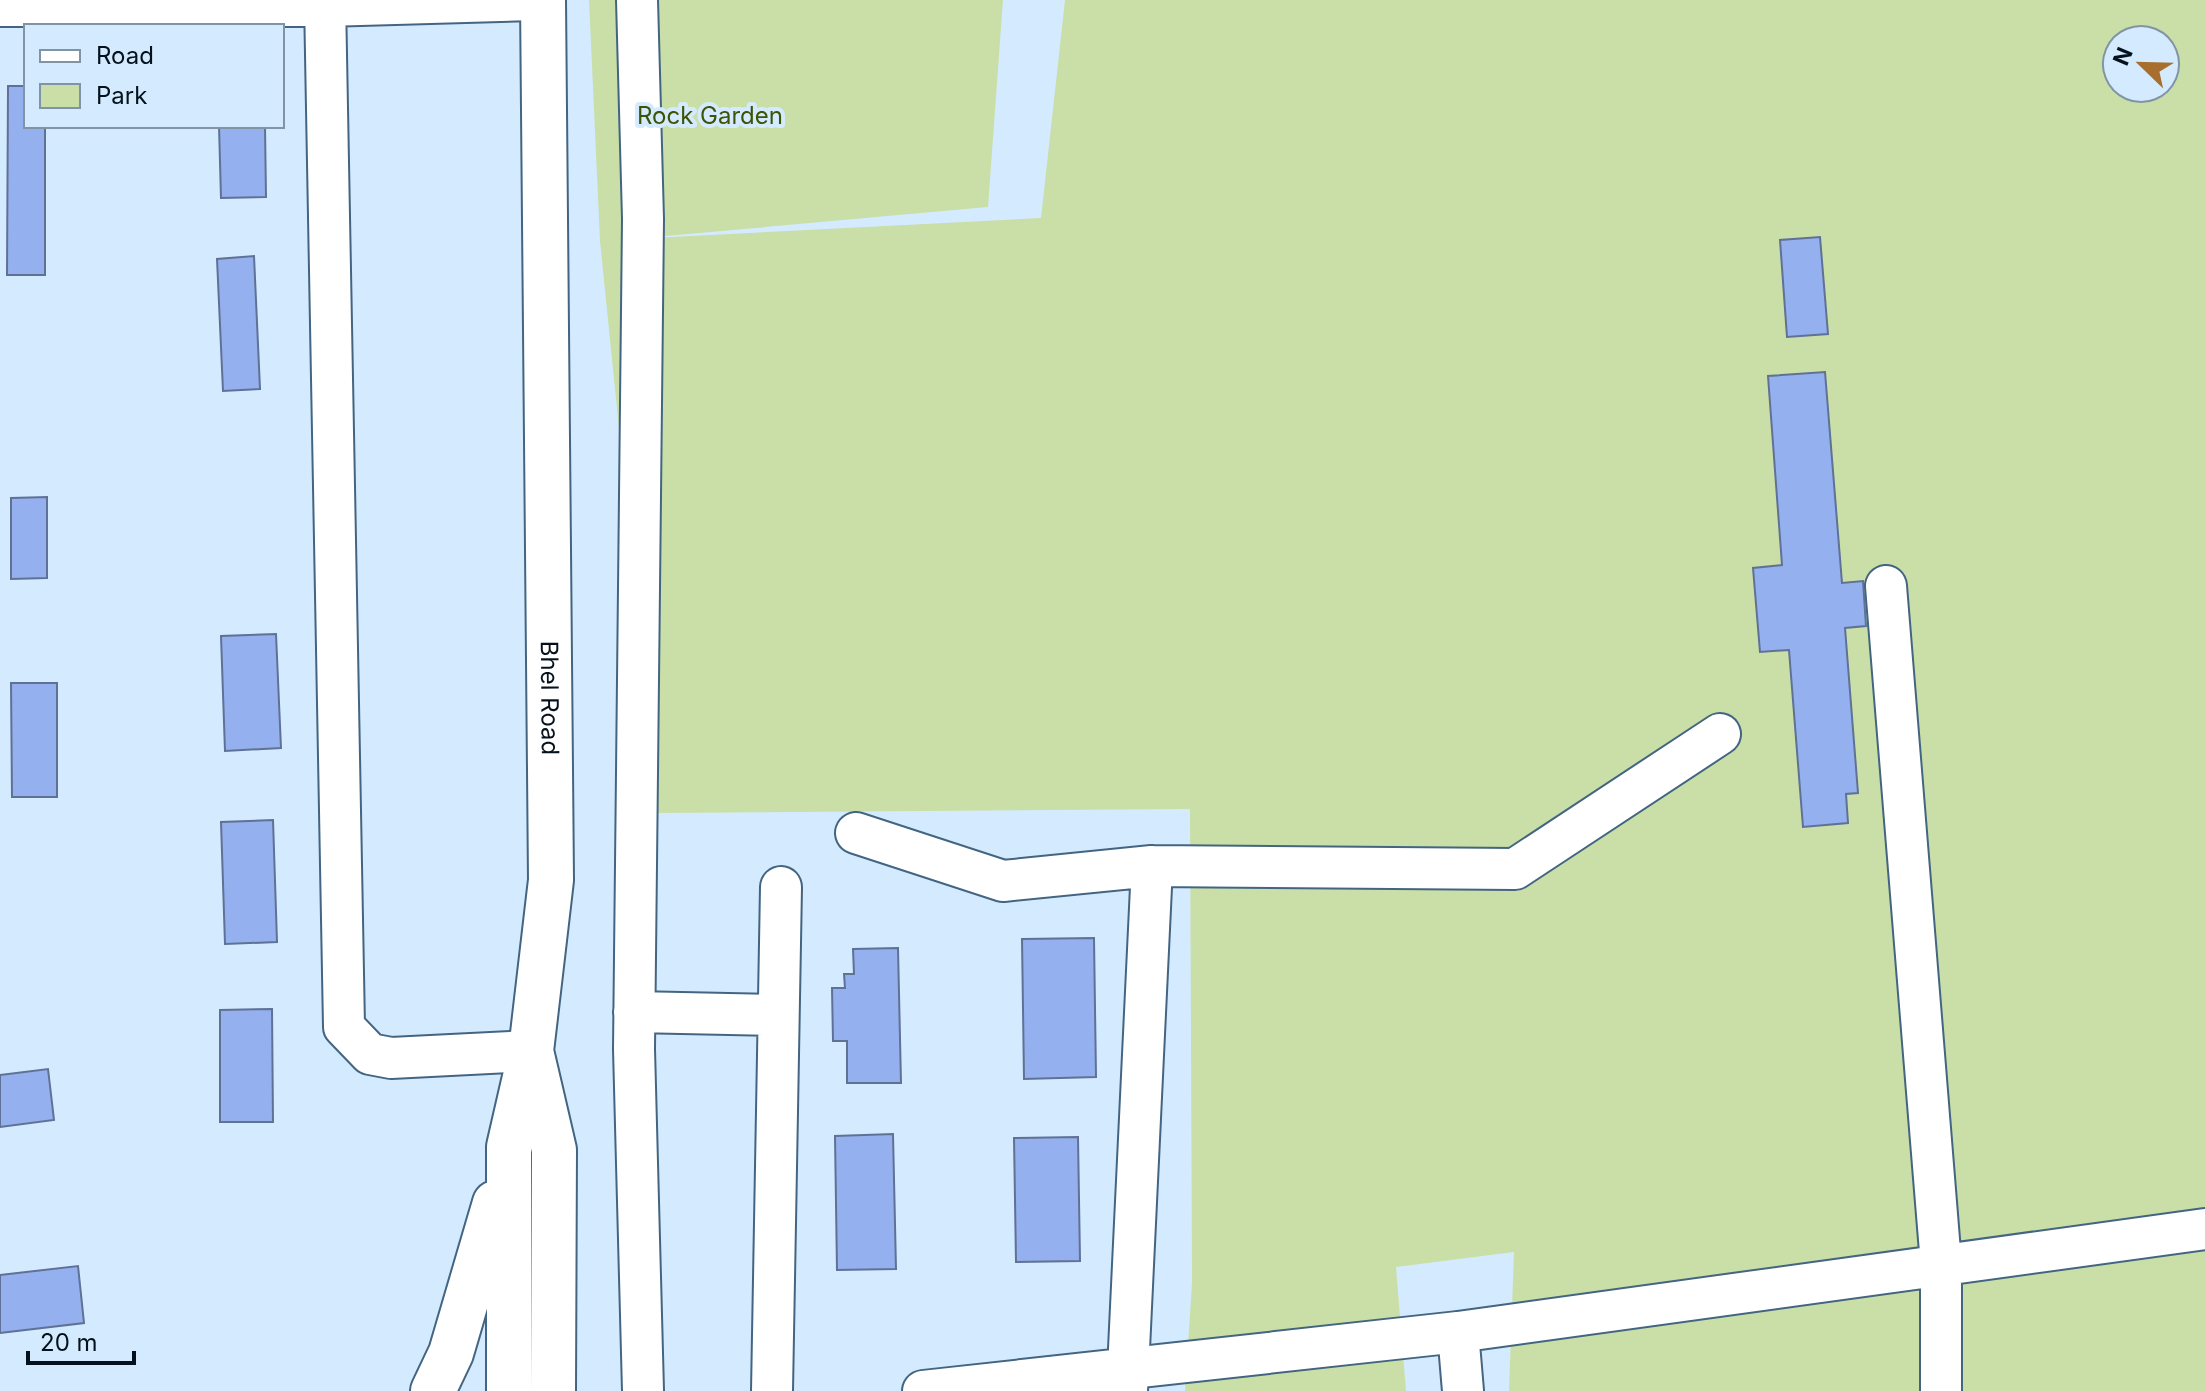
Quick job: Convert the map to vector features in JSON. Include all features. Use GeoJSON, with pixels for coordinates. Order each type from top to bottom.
{"type":"FeatureCollection","features":[{"type":"Feature","properties":{"kind":"street"},"geometry":{"type":"LineString","coordinates":[[0,6],[533,0]]}},
{"type":"Feature","properties":{"kind":"street","name":"Bhel Road"},"geometry":{"type":"LineString","coordinates":[[543,0],[551,880],[531,1051],[554,1150],[553,1391]]}},
{"type":"Feature","properties":{"kind":"street"},"geometry":{"type":"LineString","coordinates":[[637,0],[643,219],[634,1012],[643,1391]]}},
{"type":"Feature","properties":{"kind":"street"},"geometry":{"type":"LineString","coordinates":[[325,3],[344,1027],[370,1054],[391,1058],[531,1051],[509,1147],[451,1353],[433,1391]]}},
{"type":"Feature","properties":{"kind":"street"},"geometry":{"type":"LineString","coordinates":[[1886,586],[1941,1264],[1941,1391]]}},
{"type":"Feature","properties":{"kind":"street"},"geometry":{"type":"LineString","coordinates":[[856,833],[1003,881],[1152,866],[1515,869],[1720,734]]}},
{"type":"Feature","properties":{"kind":"street"},"geometry":{"type":"LineString","coordinates":[[1126,1379],[1152,866]]}},
{"type":"Feature","properties":{"kind":"street"},"geometry":{"type":"LineString","coordinates":[[772,1391],[776,1015],[781,887]]}},
{"type":"Feature","properties":{"kind":"street"},"geometry":{"type":"LineString","coordinates":[[634,1012],[776,1015]]}},
{"type":"Feature","properties":{"kind":"street"},"geometry":{"type":"LineString","coordinates":[[509,1147],[509,1391]]}},
{"type":"Feature","properties":{"kind":"street"},"geometry":{"type":"LineString","coordinates":[[923,1391],[1126,1379],[2205,1229]]}},
{"type":"Feature","properties":{"kind":"street"},"geometry":{"type":"LineString","coordinates":[[1458,1332],[1463,1391]]}},
{"type":"Feature","properties":{"kind":"green space","name":"Rock Garden"},"geometry":{"type":"Polygon","coordinates":[[[589,0],[1003,0],[988,207],[632,239],[1041,218],[1065,0],[2205,0],[2205,1391],[1509,1391],[1514,1252],[1396,1267],[1406,1391],[1185,1391],[1192,1283],[1190,809],[658,813],[600,241],[589,0]]]}},
{"type":"Feature","properties":{"kind":"building"},"geometry":{"type":"Polygon","coordinates":[[[8,86],[24,86],[24,128],[45,128],[45,275],[7,275],[8,86]]]}},
{"type":"Feature","properties":{"kind":"building"},"geometry":{"type":"Polygon","coordinates":[[[219,128],[265,128],[266,197],[221,198],[219,128]]]}},
{"type":"Feature","properties":{"kind":"building"},"geometry":{"type":"Polygon","coordinates":[[[1820,237],[1828,334],[1787,337],[1780,240],[1820,237]]]}},
{"type":"Feature","properties":{"kind":"building"},"geometry":{"type":"Polygon","coordinates":[[[254,256],[260,389],[223,391],[217,259],[254,256]]]}},
{"type":"Feature","properties":{"kind":"building"},"geometry":{"type":"Polygon","coordinates":[[[1825,372],[1842,583],[1863,581],[1866,626],[1845,628],[1858,793],[1846,794],[1848,823],[1803,827],[1789,650],[1760,652],[1753,568],[1782,565],[1768,376],[1825,372]]]}},
{"type":"Feature","properties":{"kind":"building"},"geometry":{"type":"Polygon","coordinates":[[[47,497],[47,578],[11,579],[11,498],[47,497]]]}},
{"type":"Feature","properties":{"kind":"building"},"geometry":{"type":"Polygon","coordinates":[[[276,634],[281,748],[225,751],[221,636],[276,634]]]}},
{"type":"Feature","properties":{"kind":"building"},"geometry":{"type":"Polygon","coordinates":[[[11,683],[57,683],[57,797],[12,797],[11,683]]]}},
{"type":"Feature","properties":{"kind":"building"},"geometry":{"type":"Polygon","coordinates":[[[273,820],[277,942],[225,944],[221,822],[273,820]]]}},
{"type":"Feature","properties":{"kind":"building"},"geometry":{"type":"Polygon","coordinates":[[[1094,938],[1096,1077],[1024,1079],[1022,939],[1094,938]]]}},
{"type":"Feature","properties":{"kind":"building"},"geometry":{"type":"Polygon","coordinates":[[[898,948],[901,1083],[847,1083],[847,1041],[833,1041],[832,988],[845,988],[844,974],[854,974],[853,949],[898,948]]]}},
{"type":"Feature","properties":{"kind":"building"},"geometry":{"type":"Polygon","coordinates":[[[272,1009],[273,1122],[220,1122],[220,1010],[272,1009]]]}},
{"type":"Feature","properties":{"kind":"building"},"geometry":{"type":"Polygon","coordinates":[[[48,1069],[54,1120],[0,1127],[0,1075],[48,1069]]]}},
{"type":"Feature","properties":{"kind":"building"},"geometry":{"type":"Polygon","coordinates":[[[893,1134],[896,1269],[837,1270],[835,1136],[893,1134]]]}},
{"type":"Feature","properties":{"kind":"building"},"geometry":{"type":"Polygon","coordinates":[[[1078,1137],[1080,1261],[1016,1262],[1014,1138],[1078,1137]]]}},
{"type":"Feature","properties":{"kind":"building"},"geometry":{"type":"Polygon","coordinates":[[[78,1266],[84,1323],[0,1333],[0,1275],[78,1266]]]}}]}
